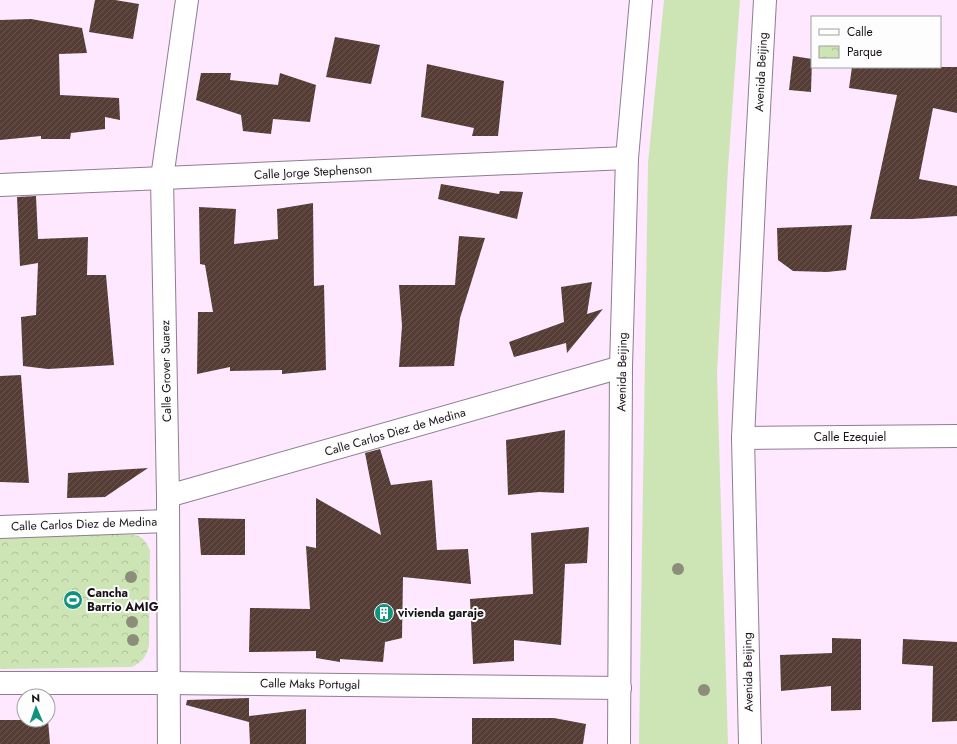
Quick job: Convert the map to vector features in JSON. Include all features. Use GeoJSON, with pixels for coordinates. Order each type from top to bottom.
{"type":"FeatureCollection","features":[{"type":"Feature","properties":{"kind":"street","name":"Calle Grover Suarez"},"geometry":{"type":"LineString","coordinates":[[169,744],[168,496],[162,178],[187,0]]}},
{"type":"Feature","properties":{"kind":"street","name":"Avenida Beijing"},"geometry":{"type":"LineString","coordinates":[[619,744],[622,367],[627,158],[641,0]]}},
{"type":"Feature","properties":{"kind":"street","name":"Avenida Beijing"},"geometry":{"type":"LineString","coordinates":[[750,744],[743,438],[764,0]]}},
{"type":"Feature","properties":{"kind":"street","name":"Calle Jorge Stephenson"},"geometry":{"type":"LineString","coordinates":[[0,185],[627,158]]}},
{"type":"Feature","properties":{"kind":"street","name":"Calle Carlos Diez de Medina"},"geometry":{"type":"LineString","coordinates":[[168,496],[622,367]]}},
{"type":"Feature","properties":{"kind":"street","name":"Calle Ezequiel"},"geometry":{"type":"LineString","coordinates":[[743,438],[957,436]]}},
{"type":"Feature","properties":{"kind":"street","name":"Calle Carlos Diez de Medina"},"geometry":{"type":"LineString","coordinates":[[0,527],[168,521]]}},
{"type":"Feature","properties":{"kind":"street","name":"Calle Maks Portugal"},"geometry":{"type":"LineString","coordinates":[[0,683],[169,683],[620,688]]}},
{"type":"Feature","properties":{"kind":"green space"},"geometry":{"type":"Polygon","coordinates":[[[664,0],[740,0],[728,168],[717,373],[728,744],[639,744],[648,163],[664,0]]]}},
{"type":"Feature","properties":{"kind":"green space"},"geometry":{"type":"Polygon","coordinates":[[[120,534],[138,536],[144,540],[150,550],[149,646],[143,659],[132,667],[0,669],[0,538],[120,534]]]}},
{"type":"Feature","properties":{"kind":"building"},"geometry":{"type":"Polygon","coordinates":[[[95,0],[115,0],[139,4],[133,39],[89,32],[95,0]]]}},
{"type":"Feature","properties":{"kind":"building"},"geometry":{"type":"Polygon","coordinates":[[[31,19],[82,28],[87,53],[59,54],[60,95],[119,98],[120,120],[105,117],[105,129],[71,133],[70,139],[41,139],[41,136],[0,140],[0,20],[31,19]]]}},
{"type":"Feature","properties":{"kind":"building"},"geometry":{"type":"Polygon","coordinates":[[[335,37],[380,45],[371,84],[326,77],[335,37]]]}},
{"type":"Feature","properties":{"kind":"building"},"geometry":{"type":"Polygon","coordinates":[[[793,56],[811,59],[811,92],[789,90],[793,56]]]}},
{"type":"Feature","properties":{"kind":"building"},"geometry":{"type":"Polygon","coordinates":[[[427,64],[504,81],[498,136],[472,136],[474,128],[421,117],[427,64]]]}},
{"type":"Feature","properties":{"kind":"building"},"geometry":{"type":"Polygon","coordinates":[[[957,67],[957,113],[933,108],[919,179],[957,186],[957,216],[912,219],[870,219],[897,95],[849,88],[852,68],[957,67]]]}},
{"type":"Feature","properties":{"kind":"building"},"geometry":{"type":"Polygon","coordinates":[[[201,73],[231,73],[230,80],[278,85],[280,73],[316,85],[310,122],[273,119],[271,134],[243,131],[241,115],[196,100],[201,73]]]}},
{"type":"Feature","properties":{"kind":"building"},"geometry":{"type":"Polygon","coordinates":[[[441,184],[499,194],[500,191],[523,192],[517,219],[438,199],[441,184]]]}},
{"type":"Feature","properties":{"kind":"building"},"geometry":{"type":"Polygon","coordinates":[[[36,196],[38,239],[88,237],[87,275],[106,275],[114,365],[48,369],[23,366],[21,317],[36,315],[38,263],[20,266],[17,197],[36,196]]]}},
{"type":"Feature","properties":{"kind":"building"},"geometry":{"type":"Polygon","coordinates":[[[313,203],[314,286],[324,285],[326,370],[282,374],[282,370],[230,371],[230,367],[197,374],[198,312],[213,312],[205,265],[200,264],[199,207],[236,209],[234,244],[278,239],[277,209],[313,203]]]}},
{"type":"Feature","properties":{"kind":"building"},"geometry":{"type":"Polygon","coordinates":[[[852,225],[846,270],[827,272],[793,271],[778,260],[777,228],[852,225]]]}},
{"type":"Feature","properties":{"kind":"building"},"geometry":{"type":"Polygon","coordinates":[[[459,236],[485,238],[460,318],[454,366],[399,367],[402,326],[399,285],[455,285],[459,236]]]}},
{"type":"Feature","properties":{"kind":"building"},"geometry":{"type":"Polygon","coordinates":[[[592,282],[587,314],[603,309],[567,353],[566,343],[514,357],[509,342],[564,322],[561,287],[592,282]]]}},
{"type":"Feature","properties":{"kind":"building"},"geometry":{"type":"Polygon","coordinates":[[[21,375],[29,483],[0,482],[0,376],[21,375]]]}},
{"type":"Feature","properties":{"kind":"building"},"geometry":{"type":"Polygon","coordinates":[[[565,430],[564,493],[539,492],[508,495],[506,440],[565,430]]]}},
{"type":"Feature","properties":{"kind":"building"},"geometry":{"type":"Polygon","coordinates":[[[380,449],[391,485],[432,480],[437,550],[468,549],[471,584],[403,577],[402,638],[385,642],[383,662],[340,659],[340,662],[316,658],[316,651],[249,652],[250,608],[310,609],[306,546],[316,548],[316,498],[381,535],[365,453],[380,449]]]}},
{"type":"Feature","properties":{"kind":"building"},"geometry":{"type":"Polygon","coordinates":[[[148,468],[105,497],[67,498],[68,473],[148,468]]]}},
{"type":"Feature","properties":{"kind":"building"},"geometry":{"type":"Polygon","coordinates":[[[198,518],[245,519],[245,555],[201,555],[198,518]]]}},
{"type":"Feature","properties":{"kind":"building"},"geometry":{"type":"Polygon","coordinates":[[[589,527],[587,563],[565,564],[561,645],[514,640],[514,661],[473,664],[470,599],[533,594],[531,533],[589,527]]]}},
{"type":"Feature","properties":{"kind":"building"},"geometry":{"type":"Polygon","coordinates":[[[832,638],[861,639],[861,710],[831,711],[831,686],[781,691],[780,655],[832,653],[832,638]]]}},
{"type":"Feature","properties":{"kind":"building"},"geometry":{"type":"Polygon","coordinates":[[[903,639],[957,642],[957,721],[932,722],[933,666],[902,664],[903,639]]]}},
{"type":"Feature","properties":{"kind":"building"},"geometry":{"type":"Polygon","coordinates":[[[249,698],[249,716],[306,709],[306,744],[250,744],[249,722],[186,705],[187,700],[249,698]]]}},
{"type":"Feature","properties":{"kind":"building"},"geometry":{"type":"Polygon","coordinates":[[[472,718],[554,718],[586,724],[583,744],[472,744],[472,718]]]}},
{"type":"Feature","properties":{"kind":"building"},"geometry":{"type":"Polygon","coordinates":[[[0,720],[16,720],[16,728],[49,728],[50,744],[0,744],[0,720]]]}},
{"type":"Feature","properties":{"kind":"place","name":"Cancha Barrio AMIG"},"geometry":{"type":"Point","coordinates":[73,600]}},
{"type":"Feature","properties":{"kind":"place","name":"vivienda garaje"},"geometry":{"type":"Point","coordinates":[384,613]}}]}
